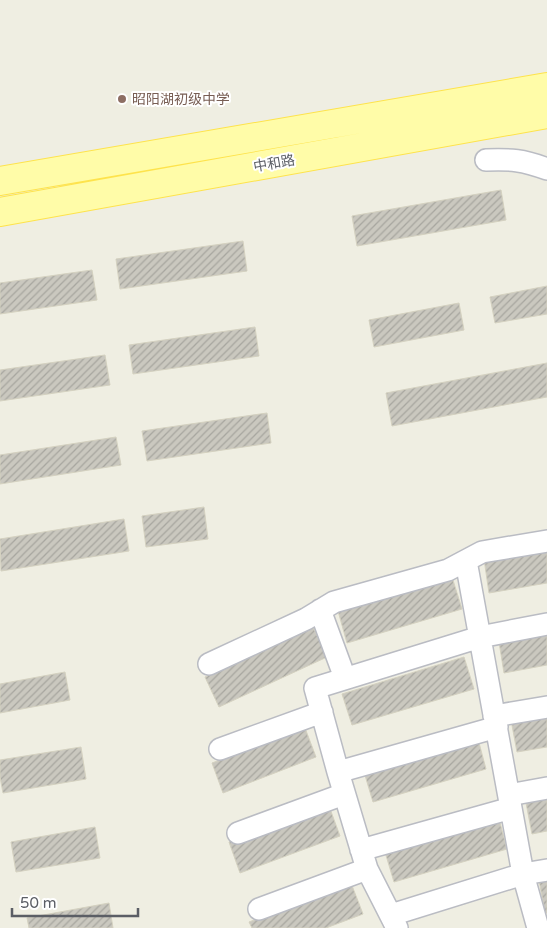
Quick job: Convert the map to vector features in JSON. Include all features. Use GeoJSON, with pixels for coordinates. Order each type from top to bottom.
{"type":"FeatureCollection","features":[{"type":"Feature","properties":{"kind":"main road","name":"中和路"},"geometry":{"type":"LineString","coordinates":[[0,181],[547,87]]}},
{"type":"Feature","properties":{"kind":"main road","name":"中和路"},"geometry":{"type":"LineString","coordinates":[[0,212],[547,114]]}},
{"type":"Feature","properties":{"kind":"street"},"geometry":{"type":"LineString","coordinates":[[486,160],[512,159],[529,162],[547,169]]}},
{"type":"Feature","properties":{"kind":"street"},"geometry":{"type":"LineString","coordinates":[[209,664],[306,619],[334,602],[448,570],[482,552],[547,541]]}},
{"type":"Feature","properties":{"kind":"street"},"geometry":{"type":"LineString","coordinates":[[466,562],[523,874],[538,928]]}},
{"type":"Feature","properties":{"kind":"street"},"geometry":{"type":"LineString","coordinates":[[320,610],[346,678]]}},
{"type":"Feature","properties":{"kind":"street"},"geometry":{"type":"LineString","coordinates":[[547,624],[480,637],[315,688],[364,859],[394,922],[523,874],[547,870]]}},
{"type":"Feature","properties":{"kind":"street"},"geometry":{"type":"LineString","coordinates":[[338,772],[547,707]]}},
{"type":"Feature","properties":{"kind":"street"},"geometry":{"type":"LineString","coordinates":[[220,749],[322,712]]}},
{"type":"Feature","properties":{"kind":"street"},"geometry":{"type":"LineString","coordinates":[[258,909],[364,859],[547,788]]}},
{"type":"Feature","properties":{"kind":"street"},"geometry":{"type":"LineString","coordinates":[[238,834],[344,794]]}},
{"type":"Feature","properties":{"kind":"building"},"geometry":{"type":"Polygon","coordinates":[[[501,190],[506,220],[357,246],[352,216],[501,190]]]}},
{"type":"Feature","properties":{"kind":"building"},"geometry":{"type":"Polygon","coordinates":[[[243,241],[247,271],[120,289],[116,259],[243,241]]]}},
{"type":"Feature","properties":{"kind":"building"},"geometry":{"type":"Polygon","coordinates":[[[92,270],[97,300],[0,314],[0,283],[92,270]]]}},
{"type":"Feature","properties":{"kind":"building"},"geometry":{"type":"Polygon","coordinates":[[[547,286],[547,314],[495,323],[490,297],[547,286]]]}},
{"type":"Feature","properties":{"kind":"building"},"geometry":{"type":"Polygon","coordinates":[[[459,303],[464,330],[374,347],[369,320],[459,303]]]}},
{"type":"Feature","properties":{"kind":"building"},"geometry":{"type":"Polygon","coordinates":[[[255,327],[259,356],[133,374],[129,345],[255,327]]]}},
{"type":"Feature","properties":{"kind":"building"},"geometry":{"type":"Polygon","coordinates":[[[105,355],[110,385],[0,401],[0,370],[105,355]]]}},
{"type":"Feature","properties":{"kind":"building"},"geometry":{"type":"Polygon","coordinates":[[[547,363],[547,397],[392,426],[386,393],[547,363]]]}},
{"type":"Feature","properties":{"kind":"building"},"geometry":{"type":"Polygon","coordinates":[[[267,413],[271,443],[147,461],[142,431],[267,413]]]}},
{"type":"Feature","properties":{"kind":"building"},"geometry":{"type":"Polygon","coordinates":[[[116,437],[121,465],[0,484],[0,455],[116,437]]]}},
{"type":"Feature","properties":{"kind":"building"},"geometry":{"type":"Polygon","coordinates":[[[204,507],[208,539],[146,547],[142,516],[204,507]]]}},
{"type":"Feature","properties":{"kind":"building"},"geometry":{"type":"Polygon","coordinates":[[[124,519],[129,551],[1,571],[0,539],[124,519]]]}},
{"type":"Feature","properties":{"kind":"building"},"geometry":{"type":"Polygon","coordinates":[[[547,548],[547,583],[489,593],[484,559],[547,548]]]}},
{"type":"Feature","properties":{"kind":"building"},"geometry":{"type":"Polygon","coordinates":[[[452,577],[462,609],[347,643],[338,611],[452,577]]]}},
{"type":"Feature","properties":{"kind":"building"},"geometry":{"type":"Polygon","coordinates":[[[313,627],[327,657],[219,707],[205,677],[313,627]]]}},
{"type":"Feature","properties":{"kind":"building"},"geometry":{"type":"Polygon","coordinates":[[[547,634],[547,665],[504,673],[499,642],[547,634]]]}},
{"type":"Feature","properties":{"kind":"building"},"geometry":{"type":"Polygon","coordinates":[[[464,657],[474,689],[352,725],[342,694],[464,657]]]}},
{"type":"Feature","properties":{"kind":"building"},"geometry":{"type":"Polygon","coordinates":[[[65,672],[70,700],[0,713],[0,684],[65,672]]]}},
{"type":"Feature","properties":{"kind":"building"},"geometry":{"type":"Polygon","coordinates":[[[547,714],[547,747],[517,752],[511,720],[547,714]]]}},
{"type":"Feature","properties":{"kind":"building"},"geometry":{"type":"Polygon","coordinates":[[[305,728],[316,757],[223,793],[212,763],[305,728]]]}},
{"type":"Feature","properties":{"kind":"building"},"geometry":{"type":"Polygon","coordinates":[[[478,739],[486,769],[373,802],[364,772],[478,739]]]}},
{"type":"Feature","properties":{"kind":"building"},"geometry":{"type":"Polygon","coordinates":[[[81,747],[86,779],[3,793],[0,777],[0,760],[81,747]]]}},
{"type":"Feature","properties":{"kind":"building"},"geometry":{"type":"Polygon","coordinates":[[[547,799],[547,831],[532,834],[526,803],[547,799]]]}},
{"type":"Feature","properties":{"kind":"building"},"geometry":{"type":"Polygon","coordinates":[[[329,806],[340,836],[240,873],[229,842],[329,806]]]}},
{"type":"Feature","properties":{"kind":"building"},"geometry":{"type":"Polygon","coordinates":[[[499,819],[507,849],[394,882],[385,852],[499,819]]]}},
{"type":"Feature","properties":{"kind":"building"},"geometry":{"type":"Polygon","coordinates":[[[95,827],[100,858],[16,872],[11,842],[95,827]]]}},
{"type":"Feature","properties":{"kind":"building"},"geometry":{"type":"Polygon","coordinates":[[[547,879],[547,913],[545,913],[539,880],[547,879]]]}},
{"type":"Feature","properties":{"kind":"building"},"geometry":{"type":"Polygon","coordinates":[[[351,883],[363,914],[326,928],[252,928],[249,922],[351,883]]]}},
{"type":"Feature","properties":{"kind":"building"},"geometry":{"type":"Polygon","coordinates":[[[109,903],[113,928],[29,928],[27,918],[109,903]]]}},
{"type":"Feature","properties":{"kind":"place","name":"昭阳湖初级中学"},"geometry":{"type":"Point","coordinates":[122,99]}}]}
